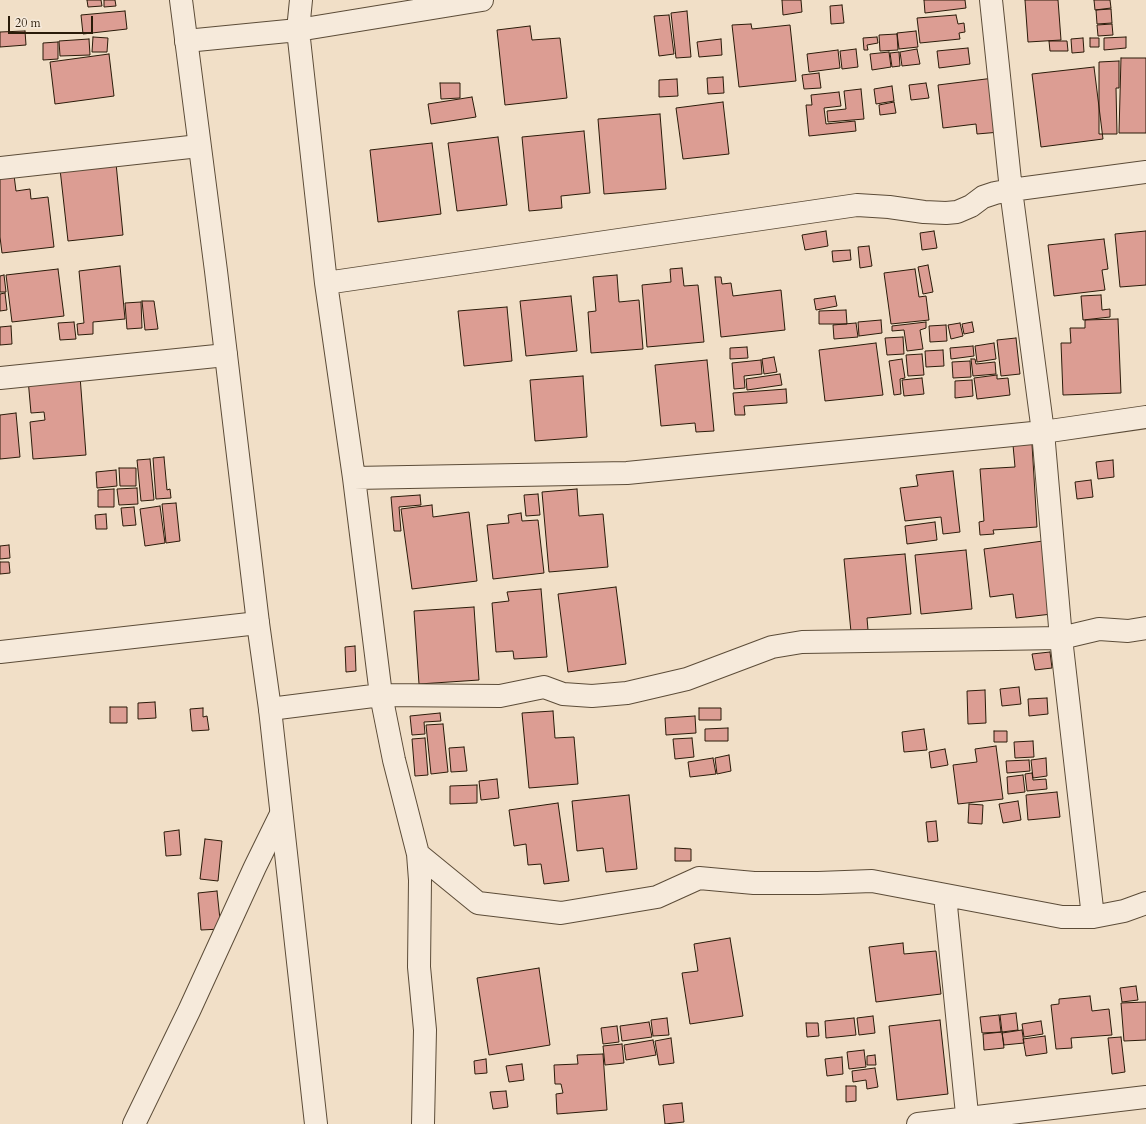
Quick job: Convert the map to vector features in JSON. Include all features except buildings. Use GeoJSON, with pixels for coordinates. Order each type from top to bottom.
{"type":"FeatureCollection","features":[{"type":"Feature","properties":{"kind":"street"},"geometry":{"type":"LineString","coordinates":[[181,0],[270,709],[316,1124]]}},
{"type":"Feature","properties":{"kind":"street"},"geometry":{"type":"LineString","coordinates":[[300,0],[298,30],[326,283],[354,478],[381,695],[394,760],[418,854],[420,880],[419,966],[425,1030],[423,1124]]}},
{"type":"Feature","properties":{"kind":"street"},"geometry":{"type":"LineString","coordinates":[[186,41],[298,30],[482,0]]}},
{"type":"Feature","properties":{"kind":"street"},"geometry":{"type":"LineString","coordinates":[[991,0],[1011,190],[1043,432],[1061,638],[1093,917]]}},
{"type":"Feature","properties":{"kind":"street"},"geometry":{"type":"LineString","coordinates":[[0,168],[199,146]]}},
{"type":"Feature","properties":{"kind":"street"},"geometry":{"type":"LineString","coordinates":[[326,283],[857,205],[946,213],[957,212],[971,206],[984,197],[995,193],[1146,172]]}},
{"type":"Feature","properties":{"kind":"street"},"geometry":{"type":"LineString","coordinates":[[0,378],[226,355]]}},
{"type":"Feature","properties":{"kind":"street"},"geometry":{"type":"LineString","coordinates":[[354,478],[627,473],[1043,432],[1146,418]]}},
{"type":"Feature","properties":{"kind":"street"},"geometry":{"type":"LineString","coordinates":[[0,652],[258,623]]}},
{"type":"Feature","properties":{"kind":"street"},"geometry":{"type":"LineString","coordinates":[[270,709],[381,695],[500,696],[544,687],[563,694],[592,696],[627,693],[686,678],[772,647],[802,642],[1061,638],[1099,629],[1128,631],[1146,628]]}},
{"type":"Feature","properties":{"kind":"street"},"geometry":{"type":"LineString","coordinates":[[134,1124],[189,1011],[281,814]]}},
{"type":"Feature","properties":{"kind":"street"},"geometry":{"type":"LineString","coordinates":[[418,854],[478,903],[561,913],[657,897],[699,878],[754,883],[872,881],[1062,917],[1093,917],[1124,911],[1146,903]]}},
{"type":"Feature","properties":{"kind":"street"},"geometry":{"type":"LineString","coordinates":[[945,896],[968,1121]]}},
{"type":"Feature","properties":{"kind":"street"},"geometry":{"type":"LineString","coordinates":[[918,1124],[968,1121],[1146,1097]]}}]}
